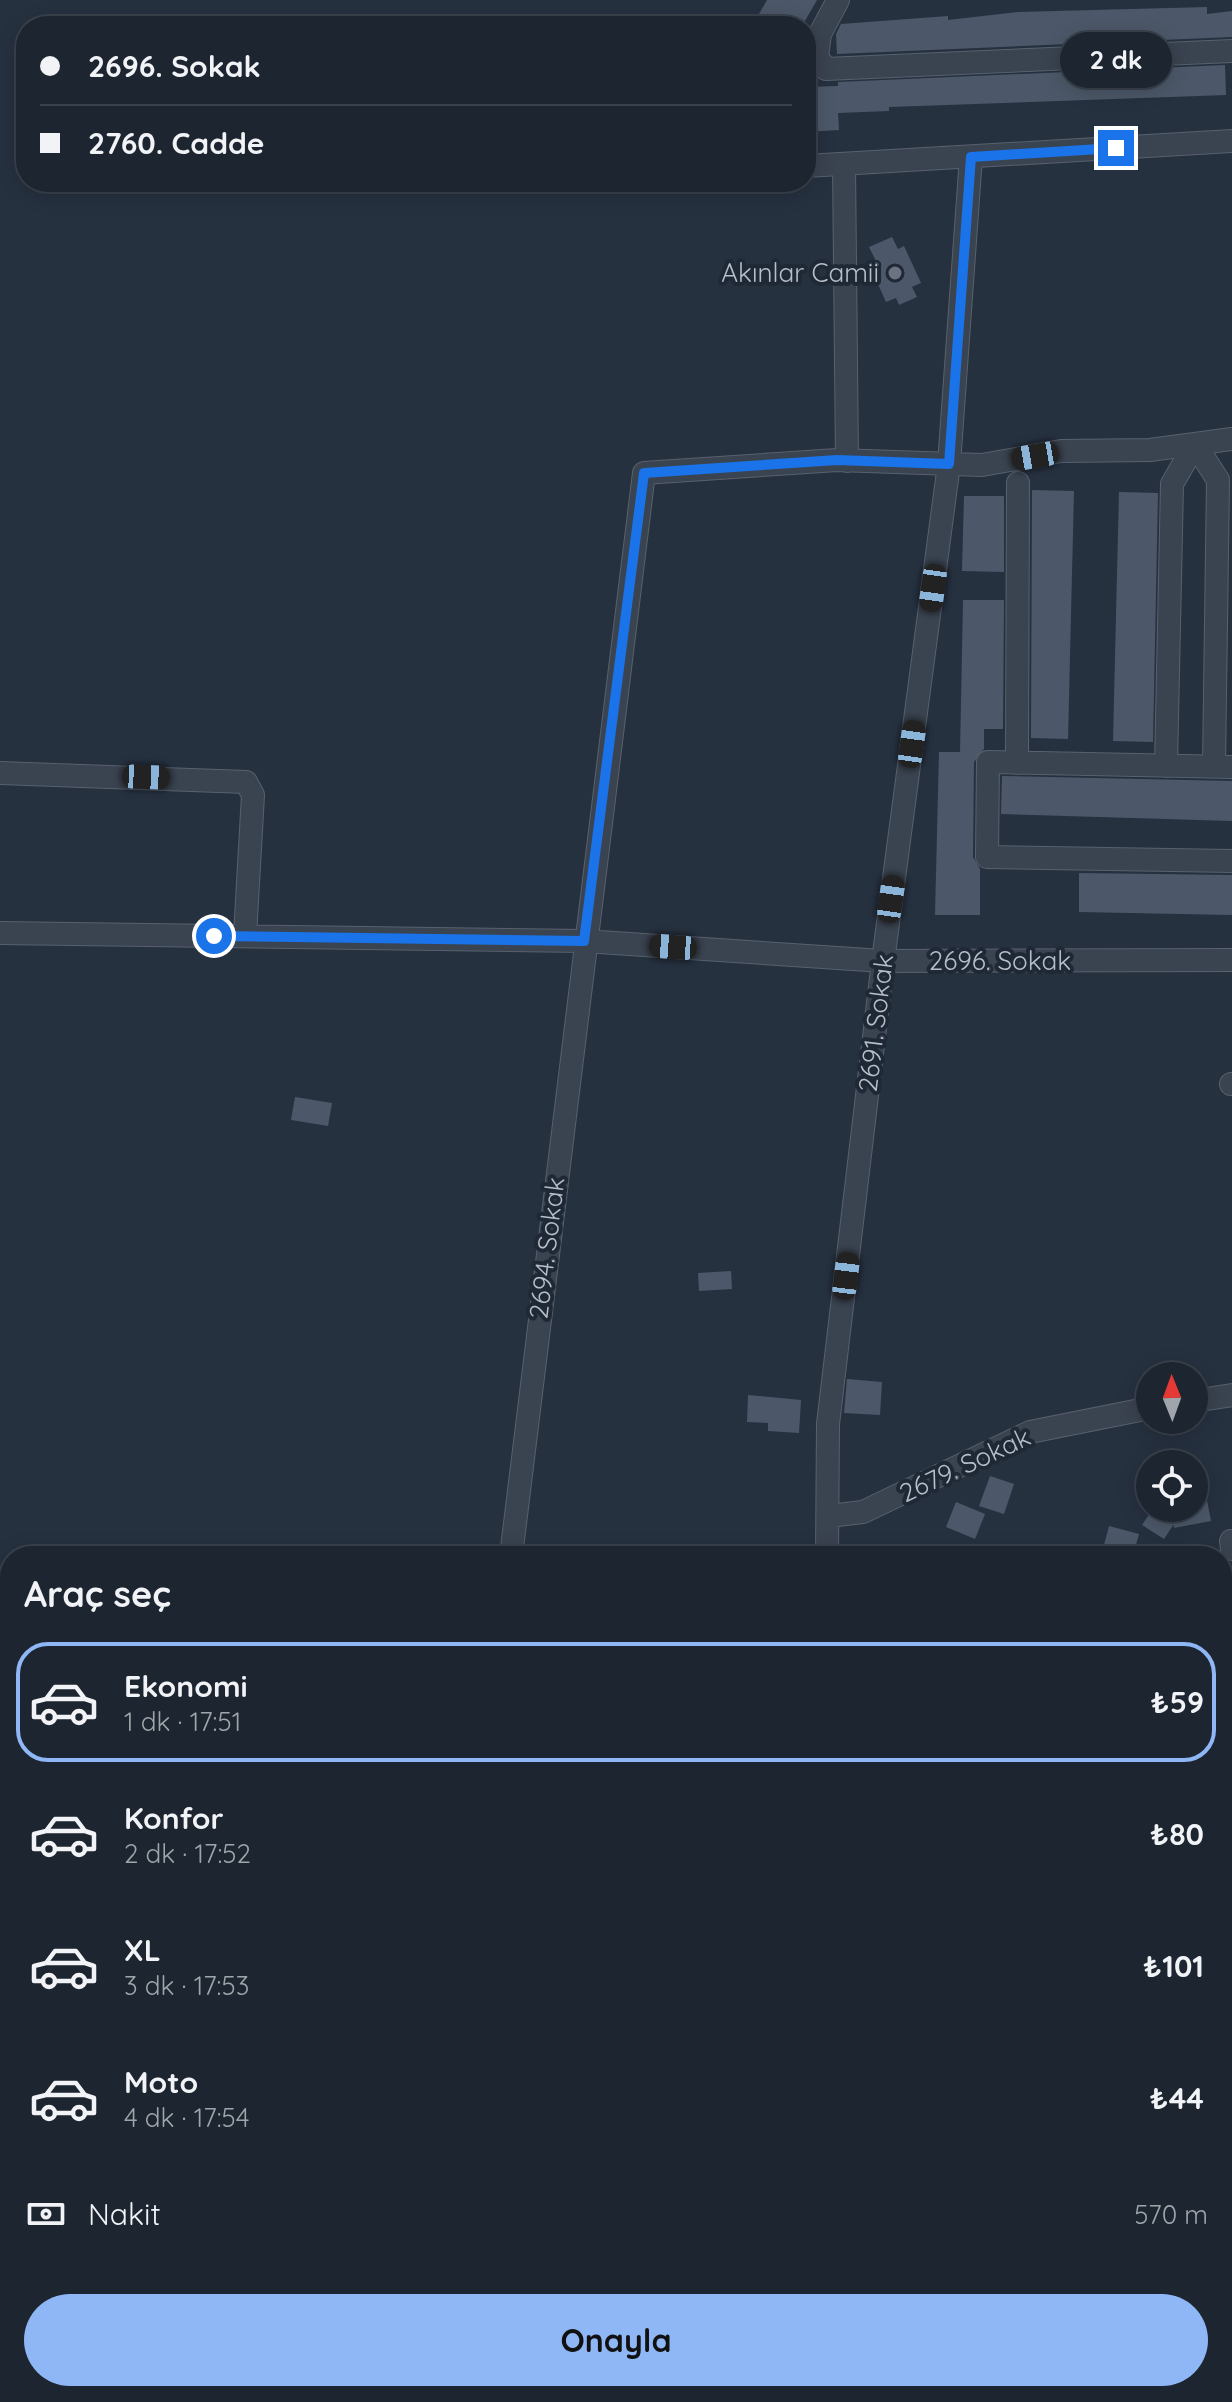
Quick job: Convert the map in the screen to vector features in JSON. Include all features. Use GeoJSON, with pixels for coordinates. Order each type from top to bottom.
{"type":"FeatureCollection","features":[{"type":"Feature","properties":{"kind":"street"},"geometry":{"type":"LineString","coordinates":[[838,0],[820,34],[817,57],[826,69],[1232,51]]}},
{"type":"Feature","properties":{"kind":"street"},"geometry":{"type":"LineString","coordinates":[[816,165],[1232,141]]}},
{"type":"Feature","properties":{"kind":"street","name":"2691. Sokak"},"geometry":{"type":"LineString","coordinates":[[828,1546],[828,1424],[883,961],[949,464],[971,157]]}},
{"type":"Feature","properties":{"kind":"street"},"geometry":{"type":"LineString","coordinates":[[844,164],[847,461],[982,465],[1061,451],[1150,450],[1232,439]]}},
{"type":"Feature","properties":{"kind":"street"},"geometry":{"type":"LineString","coordinates":[[1166,766],[1172,484],[1195,444]]}},
{"type":"Feature","properties":{"kind":"street"},"geometry":{"type":"LineString","coordinates":[[1195,444],[1218,480],[1223,767],[988,762],[987,857],[1232,861]]}},
{"type":"Feature","properties":{"kind":"street","name":"2694. Sokak"},"geometry":{"type":"LineString","coordinates":[[512,1546],[584,941],[644,473],[724,465],[847,461]]}},
{"type":"Feature","properties":{"kind":"street"},"geometry":{"type":"LineString","coordinates":[[1017,763],[1018,483]]}},
{"type":"Feature","properties":{"kind":"street"},"geometry":{"type":"LineString","coordinates":[[0,773],[246,782],[252,790],[253,800],[245,936]]}},
{"type":"Feature","properties":{"kind":"street","name":"2696. Sokak"},"geometry":{"type":"LineString","coordinates":[[0,933],[584,941],[883,961],[1232,960]]}},
{"type":"Feature","properties":{"kind":"street"},"geometry":{"type":"LineString","coordinates":[[1208,1399],[1232,1395]]}},
{"type":"Feature","properties":{"kind":"street","name":"2679. Sokak"},"geometry":{"type":"LineString","coordinates":[[829,1516],[863,1512],[1030,1432],[1136,1411]]}},
{"type":"Feature","properties":{"kind":"building"},"geometry":{"type":"Polygon","coordinates":[[[767,0],[817,0],[808,16],[758,16],[767,0]]]}},
{"type":"Feature","properties":{"kind":"building"},"geometry":{"type":"Polygon","coordinates":[[[1207,7],[1207,14],[1232,11],[1232,37],[837,54],[836,34],[841,24],[948,16],[948,20],[1019,12],[1207,7]]]}},
{"type":"Feature","properties":{"kind":"building"},"geometry":{"type":"Polygon","coordinates":[[[1225,65],[1226,95],[889,107],[889,111],[838,113],[839,130],[816,131],[816,87],[838,86],[838,82],[1225,65]]]}},
{"type":"Feature","properties":{"kind":"building","name":"Akınlar Camii"},"geometry":{"type":"Polygon","coordinates":[[[892,237],[898,249],[904,246],[921,283],[912,287],[917,297],[899,305],[896,298],[886,302],[869,264],[876,261],[869,247],[892,237]]]}},
{"type":"Feature","properties":{"kind":"building"},"geometry":{"type":"Polygon","coordinates":[[[1032,490],[1074,491],[1068,739],[1031,738],[1032,490]]]}},
{"type":"Feature","properties":{"kind":"building"},"geometry":{"type":"Polygon","coordinates":[[[1119,492],[1158,493],[1153,742],[1113,741],[1119,492]]]}},
{"type":"Feature","properties":{"kind":"building"},"geometry":{"type":"Polygon","coordinates":[[[964,496],[1004,496],[1004,572],[962,571],[964,496]]]}},
{"type":"Feature","properties":{"kind":"building"},"geometry":{"type":"Polygon","coordinates":[[[963,600],[1004,600],[1003,729],[984,729],[984,749],[974,762],[973,857],[980,869],[980,915],[935,915],[939,752],[960,752],[963,600]]]}},
{"type":"Feature","properties":{"kind":"building"},"geometry":{"type":"Polygon","coordinates":[[[1002,776],[1232,781],[1232,821],[1001,814],[1002,776]]]}},
{"type":"Feature","properties":{"kind":"building"},"geometry":{"type":"Polygon","coordinates":[[[1079,873],[1232,875],[1232,915],[1079,912],[1079,873]]]}},
{"type":"Feature","properties":{"kind":"building"},"geometry":{"type":"Polygon","coordinates":[[[295,1097],[332,1103],[328,1126],[291,1120],[295,1097]]]}},
{"type":"Feature","properties":{"kind":"building"},"geometry":{"type":"Polygon","coordinates":[[[731,1271],[732,1289],[699,1291],[698,1273],[731,1271]]]}},
{"type":"Feature","properties":{"kind":"building"},"geometry":{"type":"Polygon","coordinates":[[[847,1379],[882,1382],[880,1415],[844,1413],[847,1379]]]}},
{"type":"Feature","properties":{"kind":"building"},"geometry":{"type":"Polygon","coordinates":[[[748,1395],[801,1400],[799,1433],[768,1431],[768,1423],[747,1422],[748,1395]]]}},
{"type":"Feature","properties":{"kind":"building"},"geometry":{"type":"Polygon","coordinates":[[[990,1476],[1014,1484],[1004,1514],[979,1506],[990,1476]]]}},
{"type":"Feature","properties":{"kind":"building"},"geometry":{"type":"Polygon","coordinates":[[[956,1502],[985,1514],[975,1539],[946,1527],[956,1502]]]}},
{"type":"Feature","properties":{"kind":"building"},"geometry":{"type":"Polygon","coordinates":[[[1144,1522],[1174,1524],[1164,1539],[1142,1525],[1144,1522]]]}},
{"type":"Feature","properties":{"kind":"building"},"geometry":{"type":"Polygon","coordinates":[[[1173,1522],[1206,1522],[1174,1528],[1173,1522]]]}},
{"type":"Feature","properties":{"kind":"building"},"geometry":{"type":"Polygon","coordinates":[[[1109,1526],[1139,1534],[1136,1546],[1104,1546],[1109,1526]]]}},
{"type":"Feature","properties":{"kind":"place","name":"Akınlar Camii"},"geometry":{"type":"Point","coordinates":[895,273]}},
{"type":"Feature","properties":{"kind":"route"},"geometry":{"type":"LineString","coordinates":[[214,936],[584,941],[644,473],[724,465],[837,460],[949,464],[971,157],[1116,148]]}}]}
